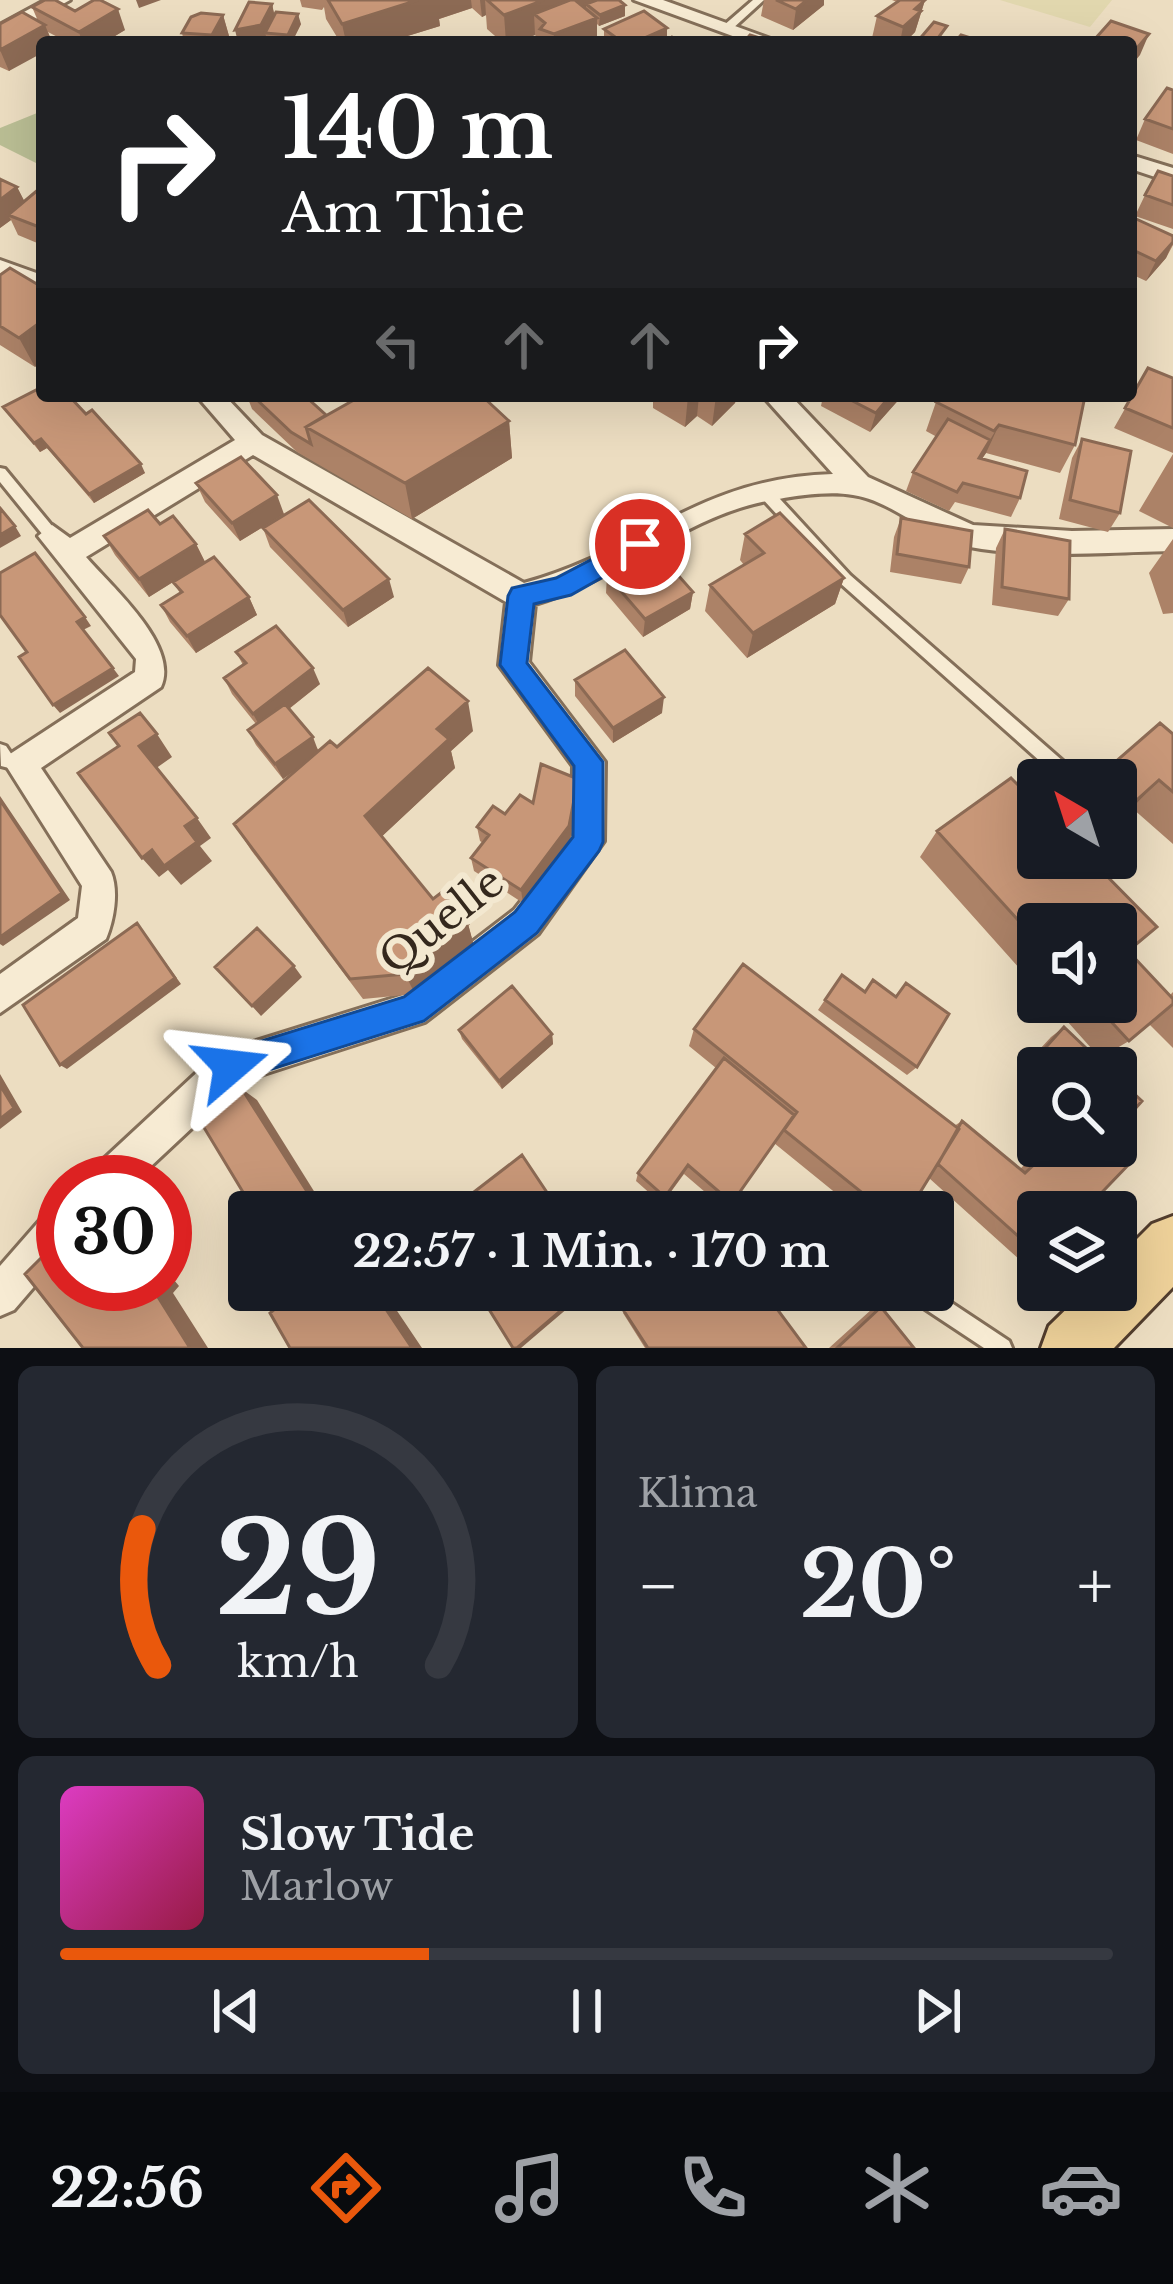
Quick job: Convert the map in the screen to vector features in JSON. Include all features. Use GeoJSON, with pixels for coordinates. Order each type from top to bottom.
{"type":"FeatureCollection","features":[{"type":"Feature","properties":{"kind":"main road"},"geometry":{"type":"LineString","coordinates":[[1071,1348],[1173,1244]]}},
{"type":"Feature","properties":{"kind":"street"},"geometry":{"type":"LineString","coordinates":[[0,33],[60,0]]}},
{"type":"Feature","properties":{"kind":"street"},"geometry":{"type":"LineString","coordinates":[[644,0],[751,36]]}},
{"type":"Feature","properties":{"kind":"street"},"geometry":{"type":"LineString","coordinates":[[1137,164],[1173,176]]}},
{"type":"Feature","properties":{"kind":"street"},"geometry":{"type":"LineString","coordinates":[[0,268],[36,282]]}},
{"type":"Feature","properties":{"kind":"street"},"geometry":{"type":"LineString","coordinates":[[221,402],[254,442],[521,596],[562,587],[680,522],[764,491],[791,485],[858,484]]}},
{"type":"Feature","properties":{"kind":"street"},"geometry":{"type":"LineString","coordinates":[[782,402],[858,484],[970,536],[1072,542],[1173,540]]}},
{"type":"Feature","properties":{"kind":"street"},"geometry":{"type":"LineString","coordinates":[[0,995],[94,927],[99,883],[10,757],[151,678],[151,656],[59,545],[254,442]]}},
{"type":"Feature","properties":{"kind":"street","name":"Quelle"},"geometry":{"type":"LineString","coordinates":[[135,1155],[231,1066],[413,1010],[526,922],[588,842],[589,762],[514,665],[521,596]]}},
{"type":"Feature","properties":{"kind":"street"},"geometry":{"type":"LineString","coordinates":[[0,1296],[36,1255]]}},
{"type":"Feature","properties":{"kind":"lane"},"geometry":{"type":"LineString","coordinates":[[727,28],[759,0]]}},
{"type":"Feature","properties":{"kind":"lane"},"geometry":{"type":"LineString","coordinates":[[0,473],[59,545]]}},
{"type":"Feature","properties":{"kind":"lane"},"geometry":{"type":"LineString","coordinates":[[764,491],[844,579],[1049,759]]}},
{"type":"Feature","properties":{"kind":"lane"},"geometry":{"type":"LineString","coordinates":[[946,1311],[1002,1348]]}},
{"type":"Feature","properties":{"kind":"shaded area"},"geometry":{"type":"Polygon","coordinates":[[[1000,0],[1112,0],[1090,27],[1000,0]]]}},
{"type":"Feature","properties":{"kind":"green space"},"geometry":{"type":"Polygon","coordinates":[[[36,113],[36,163],[0,145],[0,128],[36,113]]]}},
{"type":"Feature","properties":{"kind":"building"},"geometry":{"type":"Polygon","coordinates":[[[45,0],[75,11],[94,0],[118,9],[79,32],[32,7],[45,0]]]}},
{"type":"Feature","properties":{"kind":"building"},"geometry":{"type":"Polygon","coordinates":[[[328,0],[418,0],[342,24],[328,0]]]}},
{"type":"Feature","properties":{"kind":"building"},"geometry":{"type":"Polygon","coordinates":[[[487,0],[544,0],[504,15],[487,0]]]}},
{"type":"Feature","properties":{"kind":"building"},"geometry":{"type":"Polygon","coordinates":[[[570,0],[597,18],[554,34],[540,29],[545,23],[534,14],[570,0]]]}},
{"type":"Feature","properties":{"kind":"building"},"geometry":{"type":"Polygon","coordinates":[[[619,0],[625,5],[600,15],[586,4],[619,0]]]}},
{"type":"Feature","properties":{"kind":"building"},"geometry":{"type":"Polygon","coordinates":[[[776,0],[807,0],[796,9],[776,0]]]}},
{"type":"Feature","properties":{"kind":"building"},"geometry":{"type":"Polygon","coordinates":[[[900,0],[925,0],[915,9],[921,11],[903,27],[877,16],[900,0]]]}},
{"type":"Feature","properties":{"kind":"building"},"geometry":{"type":"Polygon","coordinates":[[[249,2],[272,4],[261,25],[235,30],[249,2]]]}},
{"type":"Feature","properties":{"kind":"building"},"geometry":{"type":"Polygon","coordinates":[[[644,11],[667,28],[649,36],[614,36],[604,29],[644,11]]]}},
{"type":"Feature","properties":{"kind":"building"},"geometry":{"type":"Polygon","coordinates":[[[22,12],[45,25],[0,50],[0,24],[22,12]]]}},
{"type":"Feature","properties":{"kind":"building"},"geometry":{"type":"Polygon","coordinates":[[[276,12],[298,14],[288,35],[265,33],[276,12]]]}},
{"type":"Feature","properties":{"kind":"building"},"geometry":{"type":"Polygon","coordinates":[[[223,15],[212,35],[182,33],[191,17],[223,15]]]}},
{"type":"Feature","properties":{"kind":"building"},"geometry":{"type":"Polygon","coordinates":[[[1111,21],[1149,34],[1137,48],[1137,36],[1098,36],[1111,21]]]}},
{"type":"Feature","properties":{"kind":"building"},"geometry":{"type":"Polygon","coordinates":[[[934,22],[947,26],[940,36],[922,36],[934,22]]]}},
{"type":"Feature","properties":{"kind":"building"},"geometry":{"type":"Polygon","coordinates":[[[1167,88],[1173,90],[1173,129],[1145,119],[1167,88]]]}},
{"type":"Feature","properties":{"kind":"building"},"geometry":{"type":"Polygon","coordinates":[[[1158,171],[1173,176],[1173,205],[1145,195],[1158,171]]]}},
{"type":"Feature","properties":{"kind":"building"},"geometry":{"type":"Polygon","coordinates":[[[0,179],[17,187],[0,200],[0,179]]]}},
{"type":"Feature","properties":{"kind":"building"},"geometry":{"type":"Polygon","coordinates":[[[36,192],[36,226],[8,215],[36,192]]]}},
{"type":"Feature","properties":{"kind":"building"},"geometry":{"type":"Polygon","coordinates":[[[1137,219],[1173,236],[1156,261],[1137,252],[1137,219]]]}},
{"type":"Feature","properties":{"kind":"building"},"geometry":{"type":"Polygon","coordinates":[[[10,268],[36,283],[36,325],[19,338],[0,326],[0,275],[10,268]]]}},
{"type":"Feature","properties":{"kind":"building"},"geometry":{"type":"Polygon","coordinates":[[[1148,368],[1173,378],[1173,428],[1125,408],[1128,402],[1137,402],[1137,387],[1148,368]]]}},
{"type":"Feature","properties":{"kind":"building"},"geometry":{"type":"Polygon","coordinates":[[[36,390],[36,402],[75,402],[86,414],[92,410],[141,464],[89,494],[41,439],[34,443],[3,407],[36,390]]]}},
{"type":"Feature","properties":{"kind":"building"},"geometry":{"type":"Polygon","coordinates":[[[259,402],[312,402],[326,415],[306,427],[311,444],[259,402]]]}},
{"type":"Feature","properties":{"kind":"building"},"geometry":{"type":"Polygon","coordinates":[[[350,402],[488,402],[509,421],[405,483],[306,427],[350,402]]]}},
{"type":"Feature","properties":{"kind":"building"},"geometry":{"type":"Polygon","coordinates":[[[855,402],[885,402],[876,413],[855,402]]]}},
{"type":"Feature","properties":{"kind":"building"},"geometry":{"type":"Polygon","coordinates":[[[936,402],[1084,402],[1075,445],[999,425],[994,431],[936,402]]]}},
{"type":"Feature","properties":{"kind":"building"},"geometry":{"type":"Polygon","coordinates":[[[948,419],[990,440],[979,458],[1027,471],[1020,498],[963,483],[957,492],[913,472],[948,419]]]}},
{"type":"Feature","properties":{"kind":"building"},"geometry":{"type":"Polygon","coordinates":[[[1082,439],[1131,451],[1120,513],[1070,500],[1082,439]]]}},
{"type":"Feature","properties":{"kind":"building"},"geometry":{"type":"Polygon","coordinates":[[[241,457],[277,495],[232,523],[196,483],[241,457]]]}},
{"type":"Feature","properties":{"kind":"building"},"geometry":{"type":"Polygon","coordinates":[[[309,500],[389,579],[343,610],[263,528],[309,500]]]}},
{"type":"Feature","properties":{"kind":"building"},"geometry":{"type":"Polygon","coordinates":[[[0,508],[15,526],[0,535],[0,508]]]}},
{"type":"Feature","properties":{"kind":"building"},"geometry":{"type":"Polygon","coordinates":[[[148,510],[160,524],[173,516],[196,544],[139,579],[104,536],[148,510]]]}},
{"type":"Feature","properties":{"kind":"building"},"geometry":{"type":"Polygon","coordinates":[[[780,513],[844,578],[753,633],[710,585],[764,553],[745,534],[780,513]]]}},
{"type":"Feature","properties":{"kind":"building"},"geometry":{"type":"Polygon","coordinates":[[[901,518],[972,531],[969,567],[897,554],[901,518]]]}},
{"type":"Feature","properties":{"kind":"building"},"geometry":{"type":"Polygon","coordinates":[[[1005,529],[1070,541],[1069,599],[1002,587],[1005,529]]]}},
{"type":"Feature","properties":{"kind":"building"},"geometry":{"type":"Polygon","coordinates":[[[654,548],[693,592],[645,619],[607,575],[654,548]]]}},
{"type":"Feature","properties":{"kind":"building"},"geometry":{"type":"Polygon","coordinates":[[[35,553],[85,617],[77,622],[113,668],[53,705],[19,657],[27,652],[0,615],[0,573],[35,553]]]}},
{"type":"Feature","properties":{"kind":"building"},"geometry":{"type":"Polygon","coordinates":[[[214,557],[249,597],[187,636],[161,605],[182,592],[173,582],[214,557]]]}},
{"type":"Feature","properties":{"kind":"building"},"geometry":{"type":"Polygon","coordinates":[[[276,626],[313,668],[253,714],[224,678],[246,663],[236,652],[276,626]]]}},
{"type":"Feature","properties":{"kind":"building"},"geometry":{"type":"Polygon","coordinates":[[[625,650],[664,697],[613,728],[575,680],[625,650]]]}},
{"type":"Feature","properties":{"kind":"building"},"geometry":{"type":"Polygon","coordinates":[[[428,668],[468,701],[437,729],[449,739],[365,816],[433,899],[442,892],[468,924],[405,974],[350,979],[234,824],[330,741],[337,747],[428,668]]]}},
{"type":"Feature","properties":{"kind":"building"},"geometry":{"type":"Polygon","coordinates":[[[285,704],[313,737],[275,764],[248,730],[285,704]]]}},
{"type":"Feature","properties":{"kind":"building"},"geometry":{"type":"Polygon","coordinates":[[[140,713],[157,734],[139,746],[197,818],[185,826],[197,842],[164,866],[152,850],[142,858],[78,773],[119,746],[109,733],[140,713]]]}},
{"type":"Feature","properties":{"kind":"building"},"geometry":{"type":"Polygon","coordinates":[[[1160,723],[1173,734],[1173,792],[1159,780],[1137,800],[1137,759],[1119,759],[1160,723]]]}},
{"type":"Feature","properties":{"kind":"building"},"geometry":{"type":"Polygon","coordinates":[[[541,764],[578,779],[569,826],[521,890],[471,858],[489,835],[477,827],[493,806],[505,814],[520,795],[533,803],[541,764]]]}},
{"type":"Feature","properties":{"kind":"building"},"geometry":{"type":"Polygon","coordinates":[[[1011,778],[1017,784],[1017,879],[1110,879],[1133,903],[1017,903],[1017,919],[937,831],[1011,778]]]}},
{"type":"Feature","properties":{"kind":"building"},"geometry":{"type":"Polygon","coordinates":[[[0,800],[62,893],[0,937],[0,800]]]}},
{"type":"Feature","properties":{"kind":"building"},"geometry":{"type":"Polygon","coordinates":[[[1137,907],[1157,927],[1137,944],[1137,907]]]}},
{"type":"Feature","properties":{"kind":"building"},"geometry":{"type":"Polygon","coordinates":[[[137,923],[175,978],[60,1065],[23,1005],[137,923]]]}},
{"type":"Feature","properties":{"kind":"building"},"geometry":{"type":"Polygon","coordinates":[[[257,928],[294,966],[252,1006],[215,967],[257,928]]]}},
{"type":"Feature","properties":{"kind":"building"},"geometry":{"type":"Polygon","coordinates":[[[1137,961],[1173,1004],[1129,1041],[1112,1023],[1137,1023],[1137,961]]]}},
{"type":"Feature","properties":{"kind":"building"},"geometry":{"type":"Polygon","coordinates":[[[743,964],[959,1129],[921,1191],[860,1191],[784,1130],[797,1112],[694,1029],[743,964]]]}},
{"type":"Feature","properties":{"kind":"building"},"geometry":{"type":"Polygon","coordinates":[[[842,975],[865,992],[873,980],[896,997],[906,983],[949,1014],[917,1067],[825,1000],[842,975]]]}},
{"type":"Feature","properties":{"kind":"building"},"geometry":{"type":"Polygon","coordinates":[[[512,986],[552,1034],[499,1081],[459,1030],[512,986]]]}},
{"type":"Feature","properties":{"kind":"building"},"geometry":{"type":"Polygon","coordinates":[[[1064,1027],[1085,1047],[1046,1047],[1064,1027]]]}},
{"type":"Feature","properties":{"kind":"building"},"geometry":{"type":"Polygon","coordinates":[[[724,1058],[794,1115],[740,1191],[718,1191],[688,1165],[669,1191],[658,1191],[638,1173],[724,1058]]]}},
{"type":"Feature","properties":{"kind":"building"},"geometry":{"type":"Polygon","coordinates":[[[0,1085],[14,1108],[0,1119],[0,1085]]]}},
{"type":"Feature","properties":{"kind":"building"},"geometry":{"type":"Polygon","coordinates":[[[242,1089],[307,1191],[242,1191],[200,1121],[242,1089]]]}},
{"type":"Feature","properties":{"kind":"building"},"geometry":{"type":"Polygon","coordinates":[[[962,1121],[1025,1173],[1031,1167],[1126,1167],[1103,1191],[1017,1191],[1017,1235],[938,1164],[962,1121]]]}},
{"type":"Feature","properties":{"kind":"building"},"geometry":{"type":"Polygon","coordinates":[[[522,1155],[546,1191],[475,1191],[522,1155]]]}},
{"type":"Feature","properties":{"kind":"building"},"geometry":{"type":"Polygon","coordinates":[[[36,1263],[36,1288],[25,1274],[36,1263]]]}},
{"type":"Feature","properties":{"kind":"building"},"geometry":{"type":"Polygon","coordinates":[[[54,1311],[167,1311],[190,1348],[83,1348],[54,1311]]]}},
{"type":"Feature","properties":{"kind":"building"},"geometry":{"type":"Polygon","coordinates":[[[387,1311],[412,1348],[290,1348],[270,1313],[387,1311]]]}},
{"type":"Feature","properties":{"kind":"building"},"geometry":{"type":"Polygon","coordinates":[[[490,1311],[560,1311],[517,1348],[490,1311]]]}},
{"type":"Feature","properties":{"kind":"building"},"geometry":{"type":"Polygon","coordinates":[[[624,1311],[779,1311],[806,1348],[648,1348],[624,1311]]]}},
{"type":"Feature","properties":{"kind":"building"},"geometry":{"type":"Polygon","coordinates":[[[877,1311],[884,1311],[914,1348],[837,1348],[877,1311]]]}},
{"type":"Feature","properties":{"kind":"route"},"geometry":{"type":"LineString","coordinates":[[231,1066],[413,1010],[526,922],[588,842],[589,762],[514,665],[521,596],[562,587],[640,544]]}}]}
